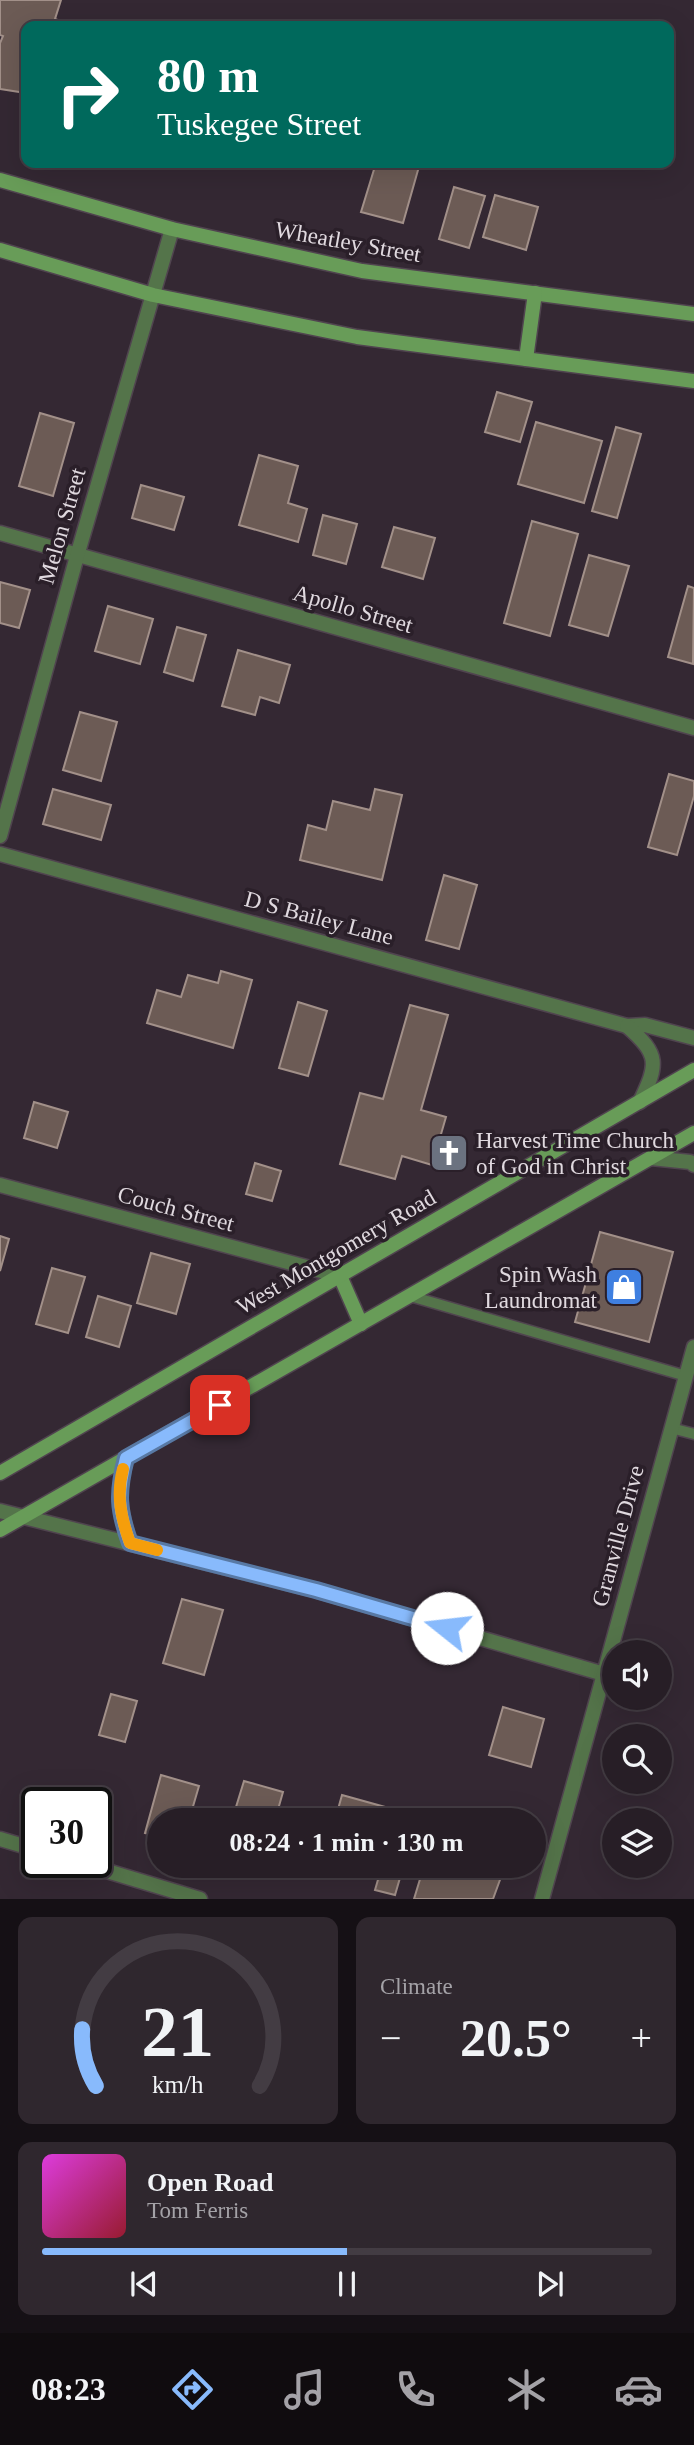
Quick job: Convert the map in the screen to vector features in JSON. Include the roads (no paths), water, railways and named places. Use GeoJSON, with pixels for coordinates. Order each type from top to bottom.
{"type":"FeatureCollection","features":[{"type":"Feature","properties":{"kind":"main road","name":"Wheatley Street"},"geometry":{"type":"LineString","coordinates":[[0,180],[172,229],[362,271],[694,314]]}},
{"type":"Feature","properties":{"kind":"main road"},"geometry":{"type":"LineString","coordinates":[[0,250],[153,295],[357,337],[694,381]]}},
{"type":"Feature","properties":{"kind":"main road"},"geometry":{"type":"LineString","coordinates":[[526,359],[535,293]]}},
{"type":"Feature","properties":{"kind":"main road","name":"West Montgomery Road"},"geometry":{"type":"LineString","coordinates":[[0,1473],[694,1070]]}},
{"type":"Feature","properties":{"kind":"main road"},"geometry":{"type":"LineString","coordinates":[[0,1530],[694,1133]]}},
{"type":"Feature","properties":{"kind":"main road"},"geometry":{"type":"LineString","coordinates":[[340,1276],[361,1324]]}},
{"type":"Feature","properties":{"kind":"street","name":"Melon Street"},"geometry":{"type":"LineString","coordinates":[[0,836],[77,556],[172,229]]}},
{"type":"Feature","properties":{"kind":"street","name":"Apollo Street"},"geometry":{"type":"LineString","coordinates":[[0,533],[694,728]]}},
{"type":"Feature","properties":{"kind":"street","name":"D S Bailey Lane"},"geometry":{"type":"LineString","coordinates":[[0,854],[627,1026],[645,1025],[694,1038]]}},
{"type":"Feature","properties":{"kind":"street"},"geometry":{"type":"LineString","coordinates":[[627,1026],[644,1041],[654,1062],[653,1077],[640,1102]]}},
{"type":"Feature","properties":{"kind":"street"},"geometry":{"type":"LineString","coordinates":[[651,1158],[690,1162],[694,1165]]}},
{"type":"Feature","properties":{"kind":"street","name":"Couch Street"},"geometry":{"type":"LineString","coordinates":[[0,1185],[340,1276]]}},
{"type":"Feature","properties":{"kind":"street","name":"Granville Drive"},"geometry":{"type":"LineString","coordinates":[[613,1640],[671,1428],[688,1383],[694,1347]]}},
{"type":"Feature","properties":{"kind":"street"},"geometry":{"type":"LineString","coordinates":[[126,1458],[119,1482],[120,1517],[130,1543]]}},
{"type":"Feature","properties":{"kind":"street"},"geometry":{"type":"LineString","coordinates":[[0,1511],[316,1590],[602,1673]]}},
{"type":"Feature","properties":{"kind":"street","name":"Granville Drive"},"geometry":{"type":"LineString","coordinates":[[542,1899],[602,1681]]}},
{"type":"Feature","properties":{"kind":"street"},"geometry":{"type":"LineString","coordinates":[[0,1839],[21,1845]]}},
{"type":"Feature","properties":{"kind":"street"},"geometry":{"type":"LineString","coordinates":[[112,1873],[200,1899]]}},
{"type":"Feature","properties":{"kind":"lane"},"geometry":{"type":"LineString","coordinates":[[410,1296],[688,1383]]}},
{"type":"Feature","properties":{"kind":"lane"},"geometry":{"type":"LineString","coordinates":[[671,1428],[694,1434]]}},
{"type":"Feature","properties":{"kind":"place","name":"Harvest Time Church of God in Christ"},"geometry":{"type":"Point","coordinates":[449,1153]}},
{"type":"Feature","properties":{"kind":"place","name":"Spin Wash Laundromat"},"geometry":{"type":"Point","coordinates":[624,1287]}}]}
